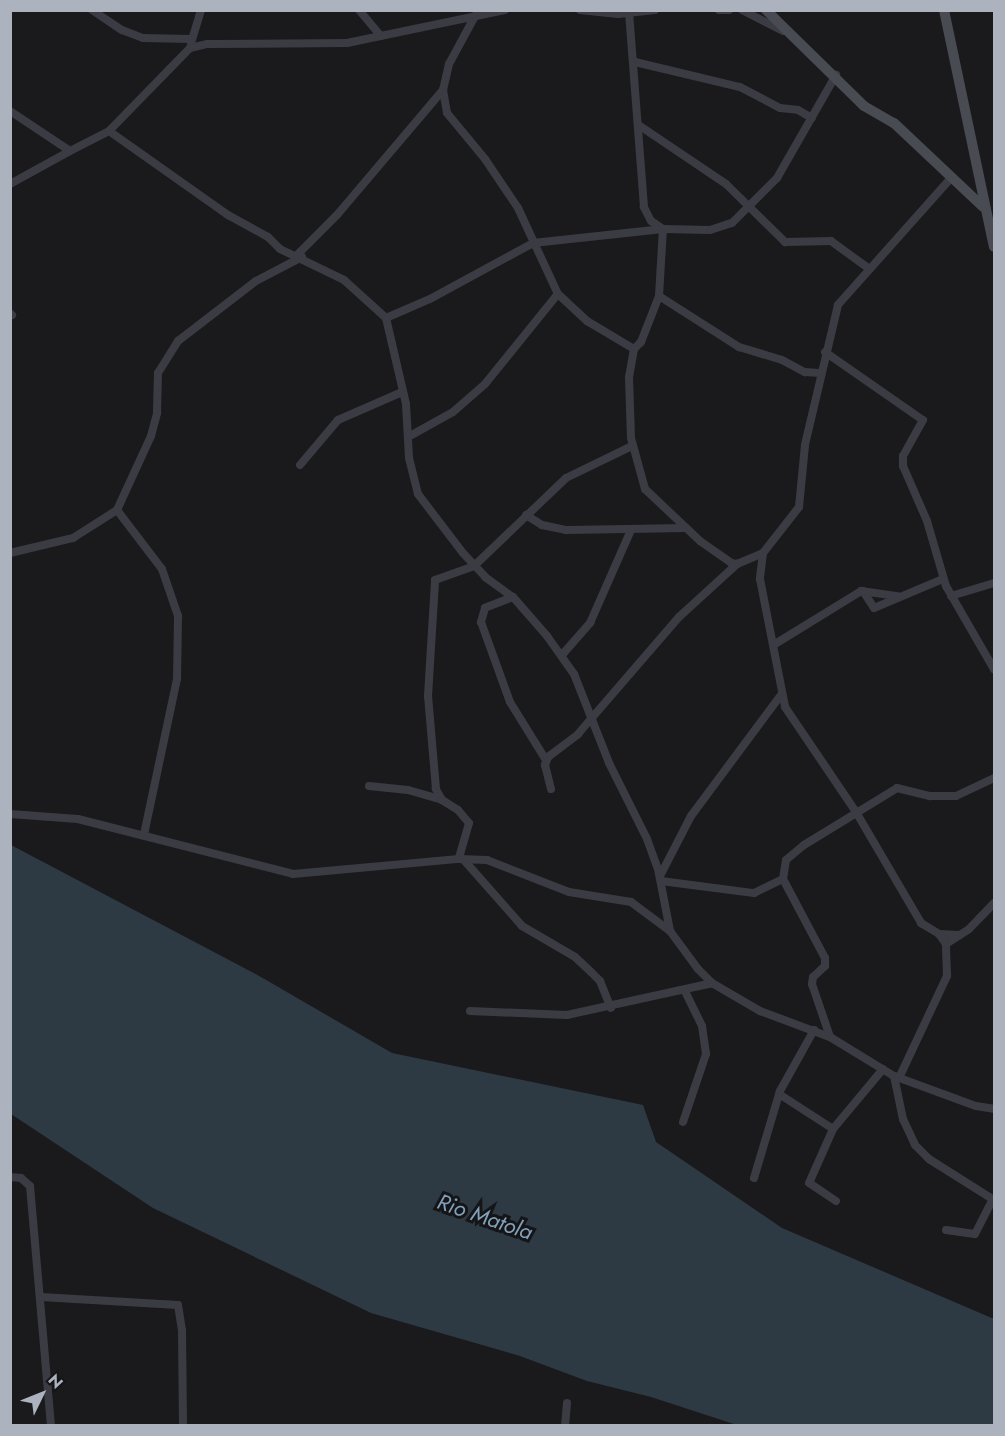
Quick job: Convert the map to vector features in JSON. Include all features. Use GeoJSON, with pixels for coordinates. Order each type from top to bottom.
{"type":"FeatureCollection","features":[{"type":"Feature","properties":{"kind":"street"},"geometry":{"type":"LineString","coordinates":[[92,10],[123,30],[143,38],[191,44],[346,43],[505,10]]}},
{"type":"Feature","properties":{"kind":"street"},"geometry":{"type":"LineString","coordinates":[[10,184],[109,131],[191,44],[201,10]]}},
{"type":"Feature","properties":{"kind":"street"},"geometry":{"type":"LineString","coordinates":[[359,10],[381,36]]}},
{"type":"Feature","properties":{"kind":"street"},"geometry":{"type":"LineString","coordinates":[[580,10],[629,12],[655,10]]}},
{"type":"Feature","properties":{"kind":"street"},"geometry":{"type":"LineString","coordinates":[[719,10],[729,10]]}},
{"type":"Feature","properties":{"kind":"street"},"geometry":{"type":"LineString","coordinates":[[742,10],[787,33]]}},
{"type":"Feature","properties":{"kind":"street"},"geometry":{"type":"LineString","coordinates":[[766,10],[787,33],[836,75],[864,106],[894,123],[983,207]]}},
{"type":"Feature","properties":{"kind":"street"},"geometry":{"type":"LineString","coordinates":[[944,10],[983,207],[994,248]]}},
{"type":"Feature","properties":{"kind":"street"},"geometry":{"type":"LineString","coordinates":[[629,12],[640,126],[644,207],[651,221],[663,229]]}},
{"type":"Feature","properties":{"kind":"street"},"geometry":{"type":"LineString","coordinates":[[10,553],[73,538],[117,510],[151,436],[157,413],[158,374],[174,346],[256,281],[300,256],[442,90],[455,51],[475,16]]}},
{"type":"Feature","properties":{"kind":"street"},"geometry":{"type":"LineString","coordinates":[[635,62],[741,87],[780,108],[798,110],[812,117]]}},
{"type":"Feature","properties":{"kind":"street"},"geometry":{"type":"LineString","coordinates":[[386,318],[430,299],[532,243],[663,229],[710,230],[732,223],[752,207],[788,160],[836,75]]}},
{"type":"Feature","properties":{"kind":"street"},"geometry":{"type":"LineString","coordinates":[[442,90],[444,106],[518,208],[532,243],[558,294],[587,321],[634,349]]}},
{"type":"Feature","properties":{"kind":"street"},"geometry":{"type":"LineString","coordinates":[[432,103],[444,106]]}},
{"type":"Feature","properties":{"kind":"street"},"geometry":{"type":"LineString","coordinates":[[10,111],[70,151]]}},
{"type":"Feature","properties":{"kind":"street"},"geometry":{"type":"LineString","coordinates":[[640,126],[726,184],[752,207],[785,242],[831,241],[868,268]]}},
{"type":"Feature","properties":{"kind":"street"},"geometry":{"type":"LineString","coordinates":[[109,131],[228,215],[268,237],[280,249],[300,256],[344,280],[386,318],[402,392],[418,494],[474,566],[513,597],[562,655],[592,714],[609,764],[647,839],[661,878],[670,931]]}},
{"type":"Feature","properties":{"kind":"street"},"geometry":{"type":"LineString","coordinates":[[546,760],[578,734],[592,714],[679,617],[737,564],[763,553],[797,514],[805,445],[825,352],[838,305],[868,268],[951,178]]}},
{"type":"Feature","properties":{"kind":"street"},"geometry":{"type":"LineString","coordinates":[[983,207],[994,202]]}},
{"type":"Feature","properties":{"kind":"street"},"geometry":{"type":"LineString","coordinates":[[663,229],[658,296],[641,342],[634,349],[629,378],[632,446],[645,489],[720,556],[737,564]]}},
{"type":"Feature","properties":{"kind":"street"},"geometry":{"type":"LineString","coordinates":[[408,437],[453,412],[485,384],[558,294]]}},
{"type":"Feature","properties":{"kind":"street"},"geometry":{"type":"LineString","coordinates":[[658,296],[739,347],[782,360],[805,372],[821,373]]}},
{"type":"Feature","properties":{"kind":"street"},"geometry":{"type":"LineString","coordinates":[[825,352],[923,420],[903,461],[927,521],[943,579],[994,669]]}},
{"type":"Feature","properties":{"kind":"street"},"geometry":{"type":"LineString","coordinates":[[300,465],[338,420],[402,392]]}},
{"type":"Feature","properties":{"kind":"street"},"geometry":{"type":"LineString","coordinates":[[461,859],[469,823],[442,800],[436,789],[428,696],[434,584],[439,576],[474,566],[566,478],[632,446]]}},
{"type":"Feature","properties":{"kind":"street"},"geometry":{"type":"LineString","coordinates":[[117,510],[162,569],[177,616],[177,679],[144,834]]}},
{"type":"Feature","properties":{"kind":"street"},"geometry":{"type":"LineString","coordinates":[[526,515],[552,528],[632,530],[686,528]]}},
{"type":"Feature","properties":{"kind":"street"},"geometry":{"type":"LineString","coordinates":[[562,655],[590,623],[632,530]]}},
{"type":"Feature","properties":{"kind":"street"},"geometry":{"type":"LineString","coordinates":[[763,553],[760,579],[775,644],[781,695],[785,707],[856,812],[921,923],[939,934],[946,944],[947,976],[897,1077],[903,1119],[915,1145],[929,1159],[994,1200],[975,1233],[946,1230]]}},
{"type":"Feature","properties":{"kind":"street"},"geometry":{"type":"LineString","coordinates":[[863,591],[874,608],[943,579]]}},
{"type":"Feature","properties":{"kind":"street"},"geometry":{"type":"LineString","coordinates":[[951,596],[994,582]]}},
{"type":"Feature","properties":{"kind":"street"},"geometry":{"type":"LineString","coordinates":[[775,644],[863,591],[898,596]]}},
{"type":"Feature","properties":{"kind":"street"},"geometry":{"type":"LineString","coordinates":[[513,597],[485,608],[480,622],[510,702],[546,760],[551,789]]}},
{"type":"Feature","properties":{"kind":"street"},"geometry":{"type":"LineString","coordinates":[[661,878],[691,816],[781,695]]}},
{"type":"Feature","properties":{"kind":"street"},"geometry":{"type":"LineString","coordinates":[[830,1037],[812,984],[813,977],[825,966],[825,958],[783,879],[786,860],[856,812],[900,788],[930,796],[956,796],[994,778]]}},
{"type":"Feature","properties":{"kind":"street"},"geometry":{"type":"LineString","coordinates":[[369,786],[408,790],[442,800]]}},
{"type":"Feature","properties":{"kind":"street"},"geometry":{"type":"LineString","coordinates":[[10,814],[78,819],[144,834],[293,874],[461,859],[497,863],[569,892],[631,902],[670,931],[712,983],[760,1011],[830,1037],[897,1077],[976,1106],[994,1109]]}},
{"type":"Feature","properties":{"kind":"street"},"geometry":{"type":"LineString","coordinates":[[461,859],[522,926],[576,957],[591,972],[611,1008]]}},
{"type":"Feature","properties":{"kind":"street"},"geometry":{"type":"LineString","coordinates":[[661,878],[752,893],[783,879]]}},
{"type":"Feature","properties":{"kind":"street"},"geometry":{"type":"LineString","coordinates":[[946,944],[994,903]]}},
{"type":"Feature","properties":{"kind":"street"},"geometry":{"type":"LineString","coordinates":[[939,934],[959,935]]}},
{"type":"Feature","properties":{"kind":"street"},"geometry":{"type":"LineString","coordinates":[[470,1011],[560,1016],[611,1008],[712,983]]}},
{"type":"Feature","properties":{"kind":"street"},"geometry":{"type":"LineString","coordinates":[[683,1122],[706,1054],[702,1026],[685,991]]}},
{"type":"Feature","properties":{"kind":"street"},"geometry":{"type":"LineString","coordinates":[[754,1178],[779,1094],[814,1030]]}},
{"type":"Feature","properties":{"kind":"street"},"geometry":{"type":"LineString","coordinates":[[836,1201],[809,1183],[833,1129],[883,1069]]}},
{"type":"Feature","properties":{"kind":"street"},"geometry":{"type":"LineString","coordinates":[[779,1094],[833,1129]]}},
{"type":"Feature","properties":{"kind":"street"},"geometry":{"type":"LineString","coordinates":[[10,1177],[21,1178],[30,1186],[51,1425]]}},
{"type":"Feature","properties":{"kind":"street"},"geometry":{"type":"LineString","coordinates":[[41,1297],[178,1305],[182,1330],[183,1425]]}},
{"type":"Feature","properties":{"kind":"street"},"geometry":{"type":"LineString","coordinates":[[565,1425],[567,1403]]}},
{"type":"Feature","properties":{"kind":"water","name":"Rio Matola"},"geometry":{"type":"Polygon","coordinates":[[[11,845],[261,977],[392,1053],[643,1105],[656,1142],[782,1228],[994,1319],[994,1425],[737,1425],[651,1397],[587,1381],[520,1356],[371,1313],[153,1208],[11,1114],[11,845]]]}}]}
